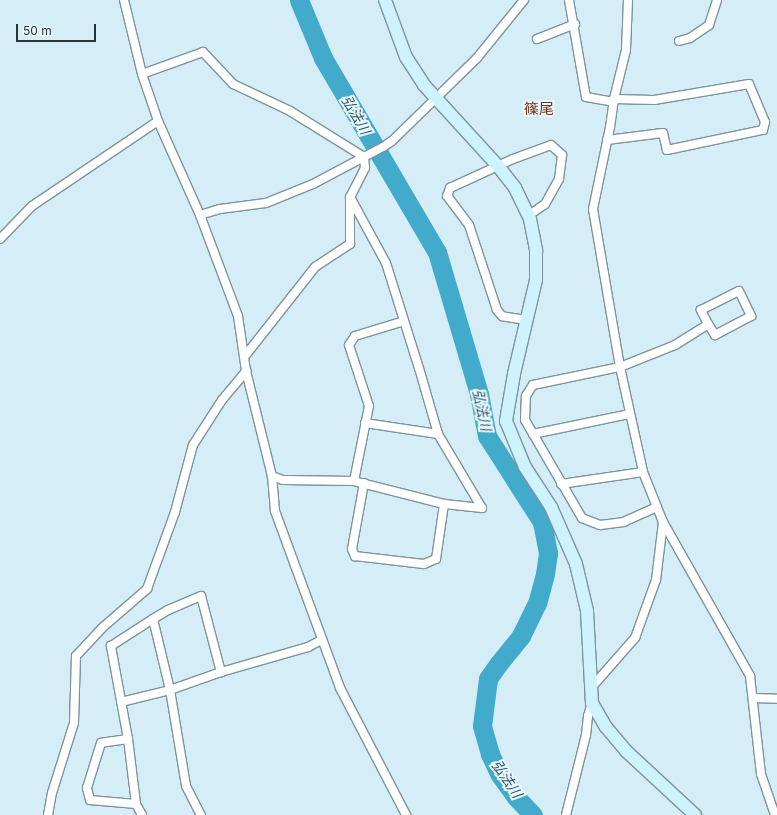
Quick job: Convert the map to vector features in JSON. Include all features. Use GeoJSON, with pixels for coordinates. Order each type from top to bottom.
{"type":"FeatureCollection","features":[{"type":"Feature","properties":{"kind":"street"},"geometry":{"type":"LineString","coordinates":[[124,0],[142,74],[158,121],[200,215],[238,316],[246,371],[272,476],[275,510],[321,640],[340,688],[406,815]]}},
{"type":"Feature","properties":{"kind":"street"},"geometry":{"type":"LineString","coordinates":[[385,0],[406,57],[435,99],[498,166],[515,188],[528,216],[536,251],[536,280],[514,374],[506,421],[525,467],[541,488],[552,507],[576,564],[587,611],[592,703],[588,716],[586,735],[566,815]]}},
{"type":"Feature","properties":{"kind":"street"},"geometry":{"type":"LineString","coordinates":[[200,215],[220,208],[266,203],[313,184],[383,147],[477,58],[524,0]]}},
{"type":"Feature","properties":{"kind":"street"},"geometry":{"type":"LineString","coordinates":[[569,0],[575,24],[586,97],[614,100],[654,100],[750,84],[765,122],[763,130],[667,150],[663,133],[608,140]]}},
{"type":"Feature","properties":{"kind":"street"},"geometry":{"type":"LineString","coordinates":[[628,0],[626,50],[614,100],[608,140],[593,209],[620,367],[643,472],[663,522],[750,676],[761,774],[775,811]]}},
{"type":"Feature","properties":{"kind":"street"},"geometry":{"type":"LineString","coordinates":[[679,41],[690,38],[709,24],[717,0]]}},
{"type":"Feature","properties":{"kind":"street"},"geometry":{"type":"LineString","coordinates":[[537,39],[575,24]]}},
{"type":"Feature","properties":{"kind":"street"},"geometry":{"type":"LineString","coordinates":[[142,74],[203,52],[233,84],[290,111],[367,156]]}},
{"type":"Feature","properties":{"kind":"street"},"geometry":{"type":"LineString","coordinates":[[0,239],[32,206],[158,121]]}},
{"type":"Feature","properties":{"kind":"street"},"geometry":{"type":"LineString","coordinates":[[526,320],[502,316],[497,310],[469,225],[447,196],[450,188],[498,166],[552,146],[562,155],[559,179],[545,204],[528,216]]}},
{"type":"Feature","properties":{"kind":"street"},"geometry":{"type":"LineString","coordinates":[[245,356],[315,267],[350,244],[350,198],[365,168],[367,156]]}},
{"type":"Feature","properties":{"kind":"street"},"geometry":{"type":"LineString","coordinates":[[272,476],[283,480],[354,481],[444,504],[482,508],[438,434],[386,263],[350,198]]}},
{"type":"Feature","properties":{"kind":"street"},"geometry":{"type":"LineString","coordinates":[[739,292],[751,316],[715,335],[708,324],[701,310],[739,292]]}},
{"type":"Feature","properties":{"kind":"street"},"geometry":{"type":"LineString","coordinates":[[354,481],[369,406],[349,345],[355,336],[404,321]]}},
{"type":"Feature","properties":{"kind":"street"},"geometry":{"type":"LineString","coordinates":[[657,507],[624,522],[600,525],[582,518],[525,420],[526,396],[533,385],[620,367],[675,345],[708,324]]}},
{"type":"Feature","properties":{"kind":"street"},"geometry":{"type":"LineString","coordinates":[[48,815],[52,793],[74,723],[76,656],[102,628],[147,589],[175,512],[193,445],[222,400],[246,371]]}},
{"type":"Feature","properties":{"kind":"street"},"geometry":{"type":"LineString","coordinates":[[532,434],[630,414]]}},
{"type":"Feature","properties":{"kind":"street"},"geometry":{"type":"LineString","coordinates":[[365,423],[438,434]]}},
{"type":"Feature","properties":{"kind":"street"},"geometry":{"type":"LineString","coordinates":[[561,484],[643,472]]}},
{"type":"Feature","properties":{"kind":"street"},"geometry":{"type":"LineString","coordinates":[[364,483],[352,549],[355,556],[424,564],[436,559],[444,504]]}},
{"type":"Feature","properties":{"kind":"street"},"geometry":{"type":"LineString","coordinates":[[591,688],[635,638],[656,580],[663,522]]}},
{"type":"Feature","properties":{"kind":"street"},"geometry":{"type":"LineString","coordinates":[[142,815],[136,804],[128,739],[111,646],[168,610],[201,596],[221,672]]}},
{"type":"Feature","properties":{"kind":"street"},"geometry":{"type":"LineString","coordinates":[[153,619],[170,690],[186,786],[201,815]]}},
{"type":"Feature","properties":{"kind":"street"},"geometry":{"type":"LineString","coordinates":[[121,702],[170,690],[221,672],[308,647],[321,640]]}},
{"type":"Feature","properties":{"kind":"street"},"geometry":{"type":"LineString","coordinates":[[753,698],[777,699]]}},
{"type":"Feature","properties":{"kind":"street"},"geometry":{"type":"LineString","coordinates":[[592,703],[606,727],[626,751],[695,815]]}},
{"type":"Feature","properties":{"kind":"street"},"geometry":{"type":"LineString","coordinates":[[128,739],[101,743],[87,788],[90,800],[136,804]]}},
{"type":"Feature","properties":{"kind":"waterway","name":"弘法川"},"geometry":{"type":"LineString","coordinates":[[299,0],[323,58],[437,252],[479,394],[487,436],[542,522],[548,553],[545,574],[537,603],[521,636],[488,679],[482,726],[490,754],[500,775],[516,797],[533,815]]}},
{"type":"Feature","properties":{"kind":"district","name":"篠尾"},"geometry":{"type":"Point","coordinates":[539,109]}}]}
